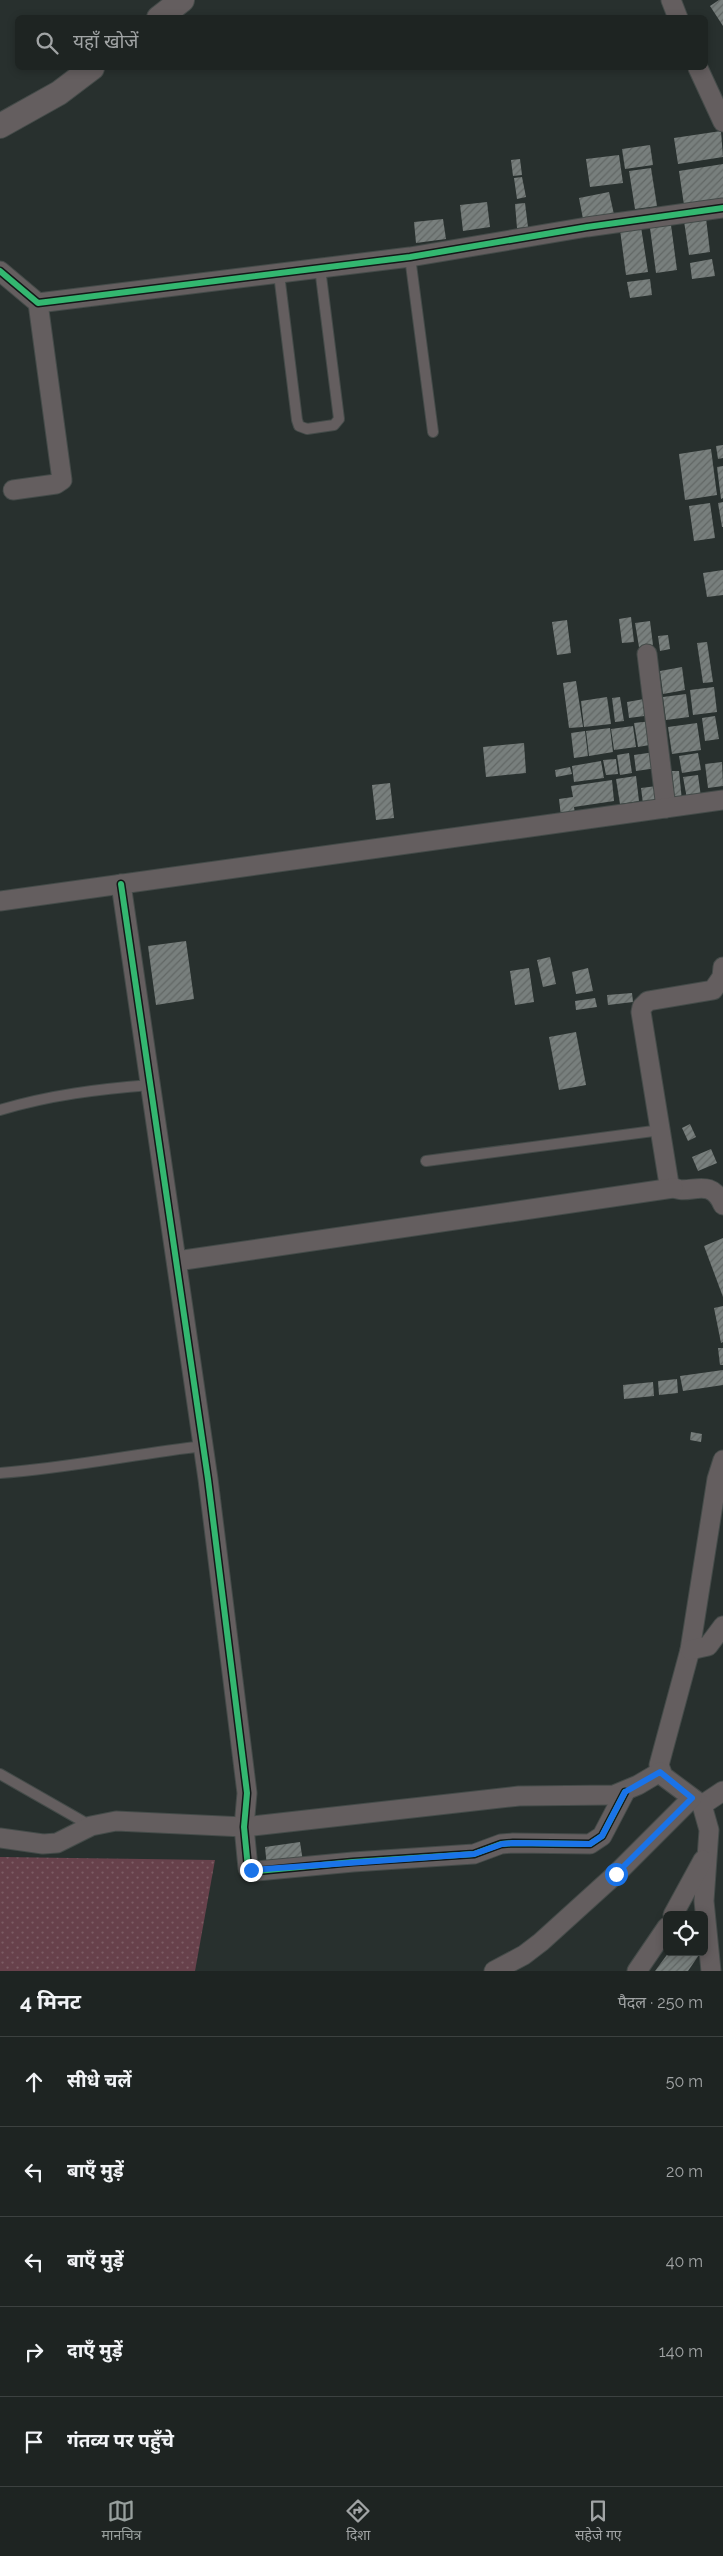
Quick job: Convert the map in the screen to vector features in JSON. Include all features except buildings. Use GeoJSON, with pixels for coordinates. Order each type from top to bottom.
{"type":"FeatureCollection","features":[{"type":"Feature","properties":{"kind":"street"},"geometry":{"type":"LineString","coordinates":[[163,15],[182,0]]}},
{"type":"Feature","properties":{"kind":"street"},"geometry":{"type":"LineString","coordinates":[[671,0],[677,15]]}},
{"type":"Feature","properties":{"kind":"street"},"geometry":{"type":"LineString","coordinates":[[0,126],[59,93],[89,70]]}},
{"type":"Feature","properties":{"kind":"street"},"geometry":{"type":"LineString","coordinates":[[699,70],[723,122]]}},
{"type":"Feature","properties":{"kind":"street"},"geometry":{"type":"LineString","coordinates":[[38,303],[410,256],[586,227],[723,208]]}},
{"type":"Feature","properties":{"kind":"street"},"geometry":{"type":"LineString","coordinates":[[0,271],[38,303],[62,480],[56,484],[13,490]]}},
{"type":"Feature","properties":{"kind":"street"},"geometry":{"type":"LineString","coordinates":[[647,654],[666,808]]}},
{"type":"Feature","properties":{"kind":"street"},"geometry":{"type":"LineString","coordinates":[[0,901],[723,800]]}},
{"type":"Feature","properties":{"kind":"street"},"geometry":{"type":"LineString","coordinates":[[121,884],[203,1446],[247,1793],[244,1827],[246,1864],[248,1868],[256,1871],[474,1854],[502,1844],[513,1843],[584,1845],[597,1841],[602,1836],[625,1792]]}},
{"type":"Feature","properties":{"kind":"street"},"geometry":{"type":"LineString","coordinates":[[673,1188],[667,1178],[642,1007],[648,1001],[702,994],[720,988],[723,967]]}},
{"type":"Feature","properties":{"kind":"street"},"geometry":{"type":"LineString","coordinates":[[177,1261],[673,1188],[709,1188],[723,1205]]}},
{"type":"Feature","properties":{"kind":"street"},"geometry":{"type":"LineString","coordinates":[[712,1971],[704,1901],[709,1830],[679,1788],[662,1751],[690,1650],[717,1479],[723,1460]]}},
{"type":"Feature","properties":{"kind":"street"},"geometry":{"type":"LineString","coordinates":[[690,1650],[708,1646],[723,1626]]}},
{"type":"Feature","properties":{"kind":"street"},"geometry":{"type":"LineString","coordinates":[[494,1971],[524,1955],[541,1942],[616,1874],[679,1788]]}},
{"type":"Feature","properties":{"kind":"street"},"geometry":{"type":"LineString","coordinates":[[0,1838],[43,1844],[57,1843],[91,1826],[116,1822],[148,1821],[244,1827],[510,1797],[601,1796],[625,1792],[679,1788],[723,1791]]}},
{"type":"Feature","properties":{"kind":"street"},"geometry":{"type":"LineString","coordinates":[[675,1911],[708,1850]]}},
{"type":"Feature","properties":{"kind":"street"},"geometry":{"type":"LineString","coordinates":[[637,1971],[663,1933]]}},
{"type":"Feature","properties":{"kind":"lane"},"geometry":{"type":"LineString","coordinates":[[410,256],[433,432]]}},
{"type":"Feature","properties":{"kind":"lane"},"geometry":{"type":"LineString","coordinates":[[279,274],[297,420],[302,428],[334,426],[339,418],[320,268]]}},
{"type":"Feature","properties":{"kind":"lane"},"geometry":{"type":"LineString","coordinates":[[0,1110],[42,1098],[90,1090],[151,1085]]}},
{"type":"Feature","properties":{"kind":"lane"},"geometry":{"type":"LineString","coordinates":[[426,1161],[661,1130]]}},
{"type":"Feature","properties":{"kind":"lane"},"geometry":{"type":"LineString","coordinates":[[0,1473],[77,1466],[136,1454],[203,1446]]}},
{"type":"Feature","properties":{"kind":"lane"},"geometry":{"type":"LineString","coordinates":[[0,1774],[91,1826]]}},
{"type":"Feature","properties":{"kind":"shaded area"},"geometry":{"type":"Polygon","coordinates":[[[0,1857],[215,1860],[195,1971],[0,1971],[0,1857]]]}},
{"type":"Feature","properties":{"kind":"cycle path"},"geometry":{"type":"LineString","coordinates":[[0,271],[38,303],[410,257],[587,227],[723,208]]}},
{"type":"Feature","properties":{"kind":"cycle path"},"geometry":{"type":"LineString","coordinates":[[121,884],[208,1479],[247,1793],[244,1827],[248,1868],[257,1871],[474,1854],[501,1844],[513,1843],[590,1844],[602,1836],[625,1792]]}},
{"type":"Feature","properties":{"kind":"route"},"geometry":{"type":"LineString","coordinates":[[251,1870],[474,1854],[502,1844],[513,1843],[590,1844],[602,1836],[625,1792],[660,1772],[692,1798],[662,1825],[616,1874]]}}]}
